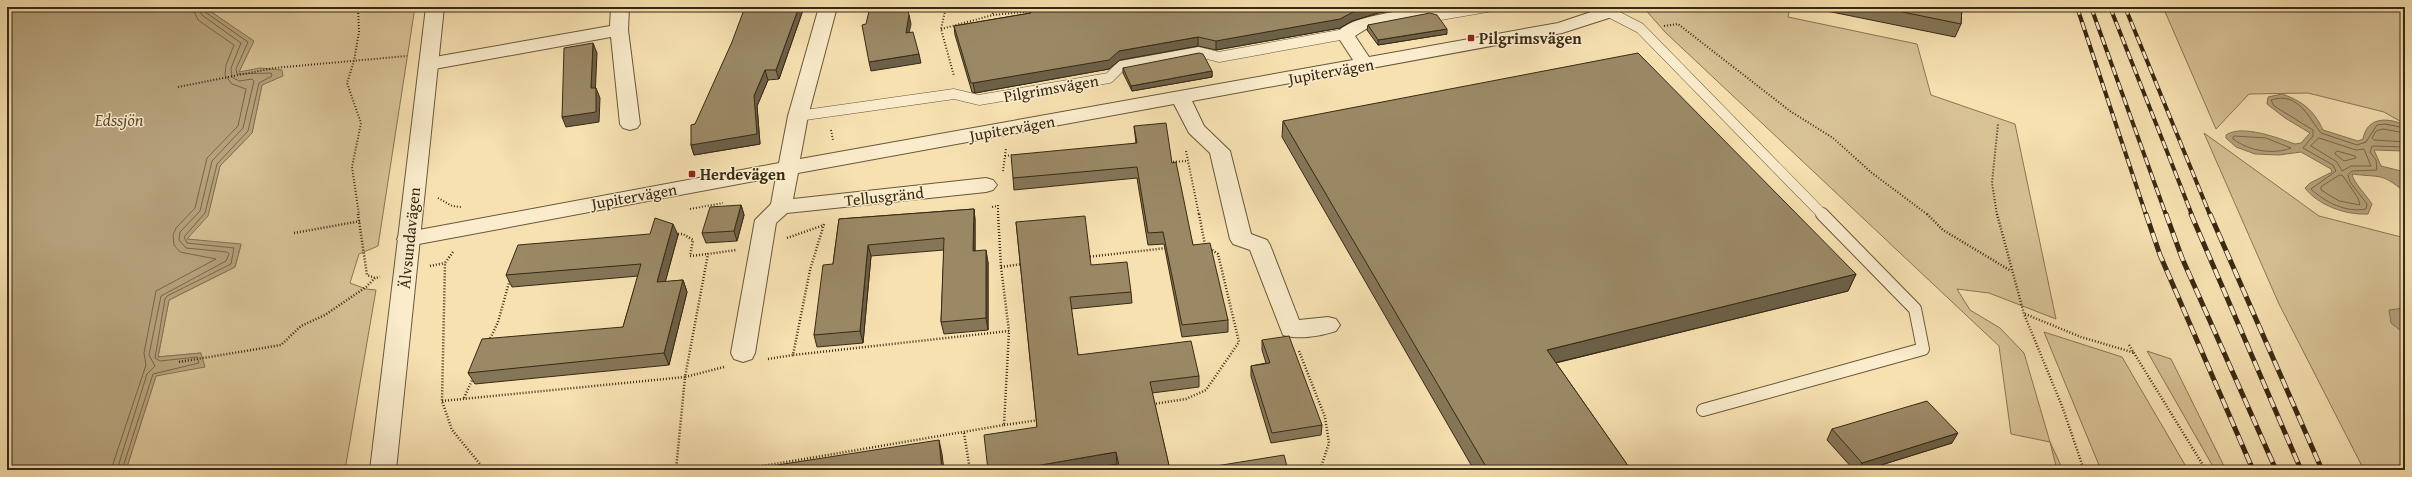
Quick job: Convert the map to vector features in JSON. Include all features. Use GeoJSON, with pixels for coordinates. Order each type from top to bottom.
{"type":"FeatureCollection","features":[{"type":"Feature","properties":{"kind":"street","name":"Älvsundavägen"},"geometry":{"type":"LineString","coordinates":[[383,470],[435,7]]}},
{"type":"Feature","properties":{"kind":"street"},"geometry":{"type":"LineString","coordinates":[[620,7],[619,30],[630,124]]}},
{"type":"Feature","properties":{"kind":"street"},"geometry":{"type":"LineString","coordinates":[[744,360],[760,247],[766,220],[781,207],[798,116],[828,7]]}},
{"type":"Feature","properties":{"kind":"street","name":"Jupitervägen"},"geometry":{"type":"LineString","coordinates":[[408,238],[1562,28],[1609,10]]}},
{"type":"Feature","properties":{"kind":"street","name":"Pilgrimsvägen"},"geometry":{"type":"LineString","coordinates":[[1346,34],[1361,25],[1429,12]]}},
{"type":"Feature","properties":{"kind":"street"},"geometry":{"type":"LineString","coordinates":[[429,59],[619,30]]}},
{"type":"Feature","properties":{"kind":"street"},"geometry":{"type":"LineString","coordinates":[[1346,34],[1365,65]]}},
{"type":"Feature","properties":{"kind":"street"},"geometry":{"type":"LineString","coordinates":[[1180,97],[1196,129],[1220,150],[1241,239],[1259,246],[1291,329],[1328,325]]}},
{"type":"Feature","properties":{"kind":"street","name":"Tellusgränd"},"geometry":{"type":"LineString","coordinates":[[781,207],[994,184]]}},
{"type":"Feature","properties":{"kind":"lane"},"geometry":{"type":"LineString","coordinates":[[1429,12],[1440,15],[1486,7]]}},
{"type":"Feature","properties":{"kind":"lane"},"geometry":{"type":"LineString","coordinates":[[1609,10],[1640,28],[1915,309],[1923,349],[1703,410]]}},
{"type":"Feature","properties":{"kind":"lane","name":"Pilgrimsvägen"},"geometry":{"type":"LineString","coordinates":[[798,116],[954,94],[979,100],[1109,78],[1121,66],[1184,54],[1199,52],[1219,57],[1346,34]]}},
{"type":"Feature","properties":{"kind":"path"},"geometry":{"type":"LineString","coordinates":[[358,7],[359,32],[354,61],[347,83],[361,123],[352,167],[361,221],[367,275],[375,278]]}},
{"type":"Feature","properties":{"kind":"path"},"geometry":{"type":"LineString","coordinates":[[946,7],[941,29],[955,80],[954,94]]}},
{"type":"Feature","properties":{"kind":"path"},"geometry":{"type":"LineString","coordinates":[[992,7],[994,15]]}},
{"type":"Feature","properties":{"kind":"path"},"geometry":{"type":"LineString","coordinates":[[941,29],[994,15],[1037,10]]}},
{"type":"Feature","properties":{"kind":"path"},"geometry":{"type":"LineString","coordinates":[[1640,28],[1678,24],[1790,111],[1833,138],[1872,173],[1922,209],[1943,230],[2011,271]]}},
{"type":"Feature","properties":{"kind":"path"},"geometry":{"type":"LineString","coordinates":[[178,87],[274,68],[319,66],[354,61],[429,59]]}},
{"type":"Feature","properties":{"kind":"path"},"geometry":{"type":"LineString","coordinates":[[1998,124],[1992,183],[1999,227],[2024,314],[2062,406],[2084,470]]}},
{"type":"Feature","properties":{"kind":"path"},"geometry":{"type":"LineString","coordinates":[[1148,404],[1186,399],[1206,390],[1239,342],[1218,254],[1204,244],[1186,147],[1196,129]]}},
{"type":"Feature","properties":{"kind":"path"},"geometry":{"type":"LineString","coordinates":[[1004,425],[1009,332],[1000,267],[998,206],[994,184],[1005,156],[1007,142]]}},
{"type":"Feature","properties":{"kind":"path"},"geometry":{"type":"LineString","coordinates":[[1005,156],[1020,155]]}},
{"type":"Feature","properties":{"kind":"path"},"geometry":{"type":"LineString","coordinates":[[1166,162],[1188,160]]}},
{"type":"Feature","properties":{"kind":"path"},"geometry":{"type":"LineString","coordinates":[[990,207],[998,206]]}},
{"type":"Feature","properties":{"kind":"path"},"geometry":{"type":"LineString","coordinates":[[294,233],[361,221]]}},
{"type":"Feature","properties":{"kind":"path"},"geometry":{"type":"LineString","coordinates":[[668,235],[683,234],[694,240],[690,256],[760,247],[831,222]]}},
{"type":"Feature","properties":{"kind":"path"},"geometry":{"type":"LineString","coordinates":[[793,355],[810,270],[824,224]]}},
{"type":"Feature","properties":{"kind":"path"},"geometry":{"type":"LineString","coordinates":[[1204,244],[1241,239]]}},
{"type":"Feature","properties":{"kind":"path"},"geometry":{"type":"LineString","coordinates":[[1079,258],[1172,248]]}},
{"type":"Feature","properties":{"kind":"path"},"geometry":{"type":"LineString","coordinates":[[455,250],[445,263],[442,401],[452,430],[480,464],[480,470]]}},
{"type":"Feature","properties":{"kind":"path"},"geometry":{"type":"LineString","coordinates":[[676,470],[685,378],[708,254]]}},
{"type":"Feature","properties":{"kind":"path"},"geometry":{"type":"LineString","coordinates":[[180,362],[281,346],[302,326],[325,316],[366,287],[375,278],[445,263]]}},
{"type":"Feature","properties":{"kind":"path"},"geometry":{"type":"LineString","coordinates":[[1000,267],[1024,264]]}},
{"type":"Feature","properties":{"kind":"path"},"geometry":{"type":"LineString","coordinates":[[489,342],[498,322],[512,271]]}},
{"type":"Feature","properties":{"kind":"path"},"geometry":{"type":"LineString","coordinates":[[2024,314],[2081,337],[2135,354]]}},
{"type":"Feature","properties":{"kind":"path"},"geometry":{"type":"LineString","coordinates":[[1291,329],[1325,417],[1329,443],[1320,470]]}},
{"type":"Feature","properties":{"kind":"path"},"geometry":{"type":"LineString","coordinates":[[442,401],[685,378],[744,360],[1009,332]]}},
{"type":"Feature","properties":{"kind":"path"},"geometry":{"type":"LineString","coordinates":[[2129,345],[2206,470]]}},
{"type":"Feature","properties":{"kind":"path"},"geometry":{"type":"LineString","coordinates":[[464,398],[474,377]]}},
{"type":"Feature","properties":{"kind":"path"},"geometry":{"type":"LineString","coordinates":[[739,470],[1042,419]]}},
{"type":"Feature","properties":{"kind":"path"},"geometry":{"type":"LineString","coordinates":[[964,433],[970,470]]}},
{"type":"Feature","properties":{"kind":"shaded area"},"geometry":{"type":"Polygon","coordinates":[[[204,7],[415,7],[378,246],[359,254],[350,283],[366,289],[376,290],[345,470],[126,470],[156,376],[201,353],[158,357],[169,300],[235,267],[241,245],[186,239],[208,215],[220,166],[252,133],[262,85],[239,72],[253,41],[204,7]]]}},
{"type":"Feature","properties":{"kind":"shaded area"},"geometry":{"type":"Polygon","coordinates":[[[1643,7],[1790,7],[1788,17],[1917,44],[1931,95],[2015,124],[2056,319],[1989,293],[1957,289],[1970,310],[2000,328],[2024,353],[2050,442],[2011,434],[1999,346],[1665,32],[1643,7]]]}},
{"type":"Feature","properties":{"kind":"shaded area"},"geometry":{"type":"Polygon","coordinates":[[[2163,7],[2404,7],[2405,124],[2384,112],[2308,93],[2249,94],[2216,129],[2163,7]]]}},
{"type":"Feature","properties":{"kind":"shaded area"},"geometry":{"type":"Polygon","coordinates":[[[2204,133],[2319,216],[2405,238],[2405,470],[2364,470],[2279,304],[2204,133]]]}},
{"type":"Feature","properties":{"kind":"shaded area"},"geometry":{"type":"Polygon","coordinates":[[[2044,332],[2122,357],[2188,470],[2101,470],[2044,332]]]}},
{"type":"Feature","properties":{"kind":"shaded area"},"geometry":{"type":"Polygon","coordinates":[[[2147,351],[2171,359],[2226,470],[2215,470],[2147,351]]]}},
{"type":"Feature","properties":{"kind":"shaded area"},"geometry":{"type":"Polygon","coordinates":[[[2050,442],[2063,470],[2057,470],[2050,442]]]}},
{"type":"Feature","properties":{"kind":"water","name":"Edssjön"},"geometry":{"type":"Polygon","coordinates":[[[7,7],[204,7],[254,41],[239,72],[260,68],[282,70],[283,76],[262,85],[252,133],[220,166],[208,216],[187,239],[241,244],[235,267],[169,300],[158,357],[201,353],[205,367],[156,376],[126,470],[7,470],[7,7]]]}},
{"type":"Feature","properties":{"kind":"water"},"geometry":{"type":"Polygon","coordinates":[[[2282,94],[2307,107],[2316,117],[2323,130],[2358,141],[2363,139],[2365,132],[2373,123],[2385,120],[2398,122],[2405,125],[2405,151],[2374,150],[2381,166],[2405,172],[2405,192],[2390,181],[2380,177],[2352,174],[2357,185],[2372,204],[2368,214],[2342,211],[2318,200],[2305,188],[2310,183],[2332,172],[2331,169],[2301,152],[2279,155],[2255,154],[2236,147],[2226,138],[2226,135],[2233,132],[2250,131],[2295,144],[2301,143],[2310,133],[2285,118],[2267,104],[2268,97],[2282,94]]]}},
{"type":"Feature","properties":{"kind":"water"},"geometry":{"type":"Polygon","coordinates":[[[2405,308],[2405,334],[2391,323],[2389,310],[2405,308]]]}},
{"type":"Feature","properties":{"kind":"building"},"geometry":{"type":"Polygon","coordinates":[[[745,7],[799,7],[776,70],[765,70],[754,96],[757,134],[691,145],[691,125],[695,124],[732,42],[745,7]]]}},
{"type":"Feature","properties":{"kind":"building"},"geometry":{"type":"Polygon","coordinates":[[[870,7],[907,7],[909,15],[906,33],[913,32],[919,54],[869,62],[862,25],[866,24],[870,7]]]}},
{"type":"Feature","properties":{"kind":"building"},"geometry":{"type":"Polygon","coordinates":[[[1030,7],[1370,7],[1353,12],[1340,19],[1216,41],[1198,37],[1119,51],[1109,60],[971,83],[954,26],[1031,13],[1030,7]]]}},
{"type":"Feature","properties":{"kind":"building"},"geometry":{"type":"Polygon","coordinates":[[[1878,7],[1962,7],[1961,24],[1878,7]]]}},
{"type":"Feature","properties":{"kind":"building"},"geometry":{"type":"Polygon","coordinates":[[[1430,13],[1437,15],[1447,29],[1378,40],[1368,25],[1430,13]]]}},
{"type":"Feature","properties":{"kind":"building"},"geometry":{"type":"Polygon","coordinates":[[[593,43],[591,88],[596,88],[596,112],[562,117],[564,48],[593,43]]]}},
{"type":"Feature","properties":{"kind":"building"},"geometry":{"type":"Polygon","coordinates":[[[1199,53],[1203,54],[1212,71],[1131,86],[1123,68],[1199,53]]]}},
{"type":"Feature","properties":{"kind":"building"},"geometry":{"type":"Polygon","coordinates":[[[1638,53],[1856,274],[1547,350],[1631,470],[1488,470],[1283,121],[1638,53]]]}},
{"type":"Feature","properties":{"kind":"building"},"geometry":{"type":"Polygon","coordinates":[[[1166,123],[1172,163],[1176,162],[1193,245],[1210,243],[1228,320],[1182,325],[1163,232],[1148,233],[1137,167],[1013,178],[1011,155],[1137,143],[1134,126],[1166,123]]]}},
{"type":"Feature","properties":{"kind":"building"},"geometry":{"type":"Polygon","coordinates":[[[741,205],[734,231],[702,233],[710,207],[741,205]]]}},
{"type":"Feature","properties":{"kind":"building"},"geometry":{"type":"Polygon","coordinates":[[[974,209],[973,251],[986,250],[986,318],[941,322],[944,238],[868,245],[860,331],[814,335],[823,265],[833,264],[839,219],[974,209]]]}},
{"type":"Feature","properties":{"kind":"building"},"geometry":{"type":"Polygon","coordinates":[[[1085,216],[1091,265],[1127,262],[1131,292],[1070,297],[1078,355],[1191,341],[1199,376],[1150,382],[1170,470],[1120,470],[1116,452],[1012,470],[988,470],[984,435],[1037,427],[1016,222],[1085,216]]]}},
{"type":"Feature","properties":{"kind":"building"},"geometry":{"type":"Polygon","coordinates":[[[655,218],[673,224],[657,282],[683,280],[664,353],[468,373],[482,339],[623,327],[641,264],[506,275],[518,245],[650,234],[655,218]]]}},
{"type":"Feature","properties":{"kind":"building"},"geometry":{"type":"Polygon","coordinates":[[[1289,336],[1322,425],[1272,433],[1251,366],[1270,363],[1262,340],[1289,336]]]}},
{"type":"Feature","properties":{"kind":"building"},"geometry":{"type":"Polygon","coordinates":[[[1927,401],[1958,433],[1862,463],[1832,429],[1927,401]]]}},
{"type":"Feature","properties":{"kind":"building"},"geometry":{"type":"Polygon","coordinates":[[[939,440],[942,470],[771,470],[771,466],[939,440]]]}},
{"type":"Feature","properties":{"kind":"building"},"geometry":{"type":"Polygon","coordinates":[[[1284,455],[1288,470],[1191,470],[1284,455]]]}},
{"type":"Feature","properties":{"kind":"railway"},"geometry":{"type":"LineString","coordinates":[[2077,7],[2146,215]]}},
{"type":"Feature","properties":{"kind":"railway"},"geometry":{"type":"LineString","coordinates":[[2091,7],[2166,215]]}},
{"type":"Feature","properties":{"kind":"railway"},"geometry":{"type":"LineString","coordinates":[[2110,7],[2192,215]]}},
{"type":"Feature","properties":{"kind":"railway"},"geometry":{"type":"LineString","coordinates":[[2125,7],[2210,215]]}},
{"type":"Feature","properties":{"kind":"railway"},"geometry":{"type":"LineString","coordinates":[[2146,214],[2160,255],[2253,470]]}},
{"type":"Feature","properties":{"kind":"railway"},"geometry":{"type":"LineString","coordinates":[[2166,214],[2182,258],[2276,470]]}},
{"type":"Feature","properties":{"kind":"railway"},"geometry":{"type":"LineString","coordinates":[[2191,214],[2301,470]]}},
{"type":"Feature","properties":{"kind":"railway"},"geometry":{"type":"LineString","coordinates":[[2210,214],[2322,470]]}},
{"type":"Feature","properties":{"kind":"place","name":"Pilgrimsvägen"},"geometry":{"type":"Point","coordinates":[1471,38]}},
{"type":"Feature","properties":{"kind":"place","name":"Herdevägen"},"geometry":{"type":"Point","coordinates":[692,174]}}]}
